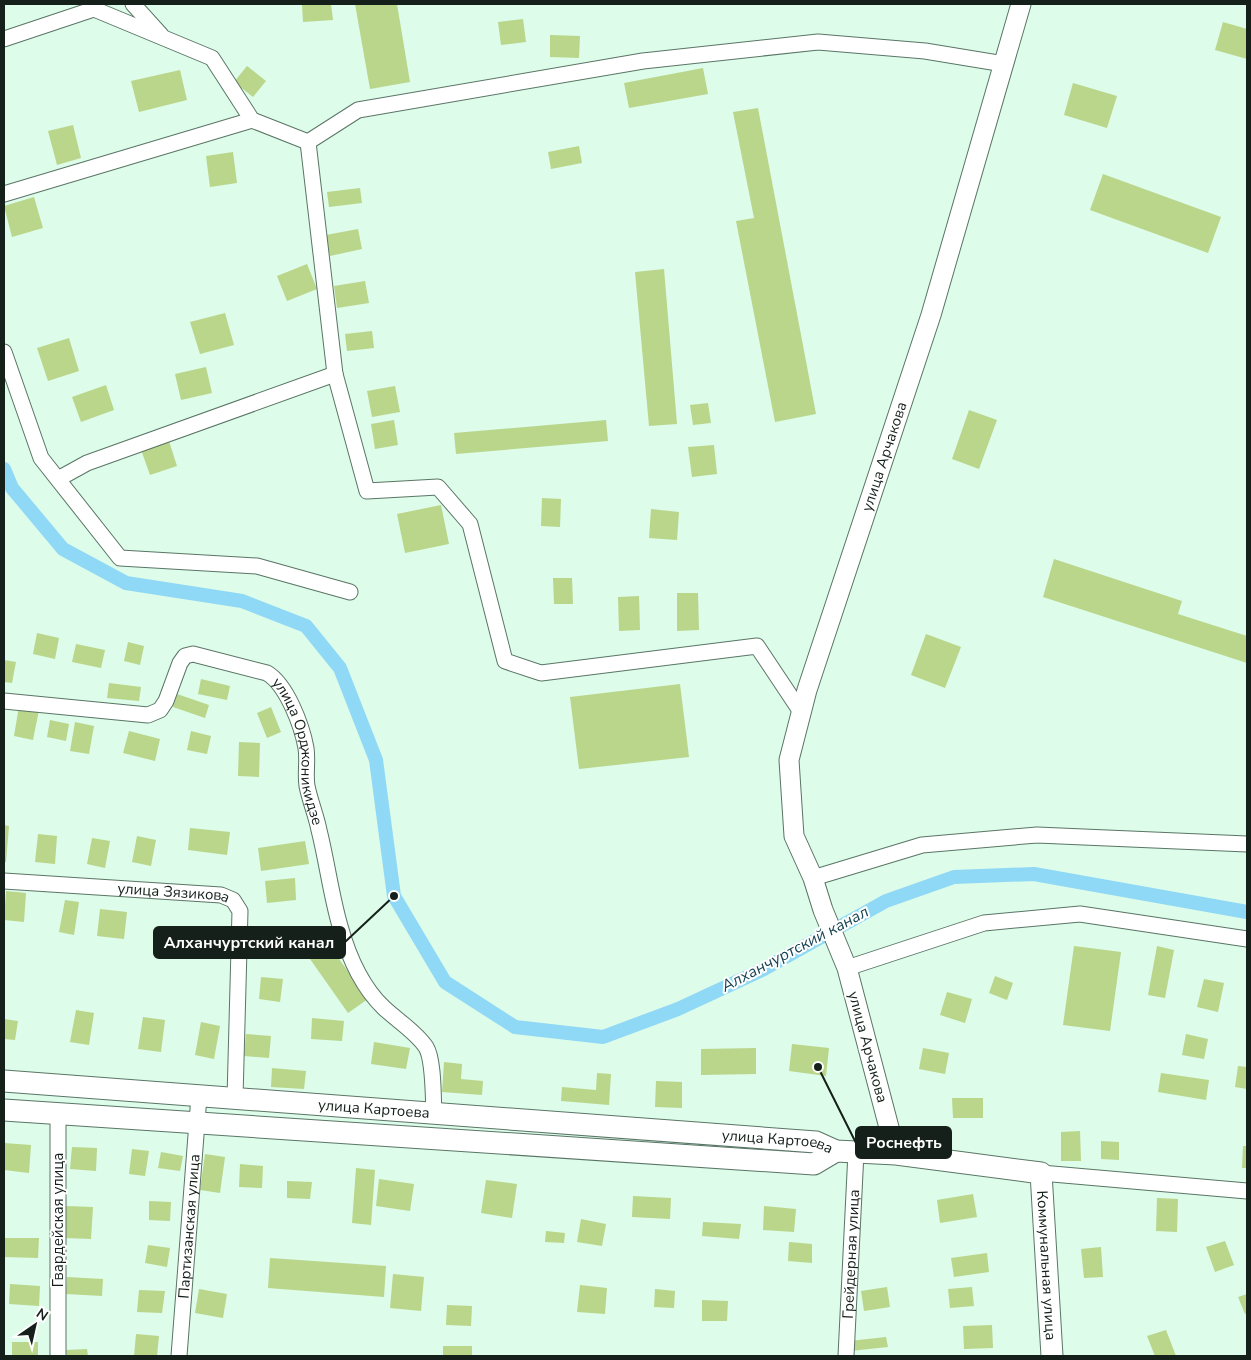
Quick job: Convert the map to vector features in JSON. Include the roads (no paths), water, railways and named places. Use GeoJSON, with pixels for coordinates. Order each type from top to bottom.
{"type":"FeatureCollection","features":[{"type":"Feature","properties":{"kind":"main road","name":"улица Картоева"},"geometry":{"type":"LineString","coordinates":[[4,1081],[816,1142],[846,1151]]}},
{"type":"Feature","properties":{"kind":"main road","name":"улица Картоева"},"geometry":{"type":"LineString","coordinates":[[4,1110],[814,1164],[846,1151]]}},
{"type":"Feature","properties":{"kind":"main road"},"geometry":{"type":"LineString","coordinates":[[846,1151],[896,1154],[1041,1173]]}},
{"type":"Feature","properties":{"kind":"main road","name":"Коммунальная улица"},"geometry":{"type":"LineString","coordinates":[[1041,1173],[1052,1356]]}},
{"type":"Feature","properties":{"kind":"street"},"geometry":{"type":"LineString","coordinates":[[78,4],[212,58],[252,120],[308,142]]}},
{"type":"Feature","properties":{"kind":"street"},"geometry":{"type":"LineString","coordinates":[[133,4],[164,38]]}},
{"type":"Feature","properties":{"kind":"street","name":"улица Арчакова"},"geometry":{"type":"LineString","coordinates":[[896,1154],[847,968],[823,910],[813,878],[794,836],[789,760],[806,690],[931,315],[1021,4]]}},
{"type":"Feature","properties":{"kind":"street"},"geometry":{"type":"LineString","coordinates":[[4,39],[94,9]]}},
{"type":"Feature","properties":{"kind":"street"},"geometry":{"type":"LineString","coordinates":[[308,142],[358,110],[642,61],[818,42],[925,51],[1004,64]]}},
{"type":"Feature","properties":{"kind":"street"},"geometry":{"type":"LineString","coordinates":[[4,194],[252,120]]}},
{"type":"Feature","properties":{"kind":"street"},"geometry":{"type":"LineString","coordinates":[[308,142],[335,374],[366,492],[438,487],[470,524],[505,661],[541,673],[757,646],[801,712]]}},
{"type":"Feature","properties":{"kind":"street"},"geometry":{"type":"LineString","coordinates":[[4,352],[41,458],[120,558],[257,566],[350,592]]}},
{"type":"Feature","properties":{"kind":"street"},"geometry":{"type":"LineString","coordinates":[[58,479],[87,462],[335,374]]}},
{"type":"Feature","properties":{"kind":"street","name":"улица Орджоникидзе"},"geometry":{"type":"LineString","coordinates":[[4,702],[148,715],[160,710],[166,701],[180,663],[185,656],[193,654],[267,673],[274,677],[280,684],[297,718],[306,749],[307,786],[319,829],[340,927],[353,963],[366,985],[383,1007],[427,1048],[430,1059],[434,1114]]}},
{"type":"Feature","properties":{"kind":"street"},"geometry":{"type":"LineString","coordinates":[[813,878],[922,845],[1037,835],[1247,844]]}},
{"type":"Feature","properties":{"kind":"street","name":"улица Зязикова"},"geometry":{"type":"LineString","coordinates":[[4,881],[221,895],[233,900],[240,911],[235,1098]]}},
{"type":"Feature","properties":{"kind":"street"},"geometry":{"type":"LineString","coordinates":[[847,968],[984,923],[1080,914],[1247,939]]}},
{"type":"Feature","properties":{"kind":"street","name":"Партизанская улица"},"geometry":{"type":"LineString","coordinates":[[179,1356],[199,1096]]}},
{"type":"Feature","properties":{"kind":"street","name":"Гвардейская улица"},"geometry":{"type":"LineString","coordinates":[[58,1114],[58,1356]]}},
{"type":"Feature","properties":{"kind":"street","name":"Грейдерная улица"},"geometry":{"type":"LineString","coordinates":[[846,1151],[846,1356]]}},
{"type":"Feature","properties":{"kind":"street"},"geometry":{"type":"LineString","coordinates":[[1041,1173],[1247,1191]]}},
{"type":"Feature","properties":{"kind":"waterway","name":"Алханчуртский канал"},"geometry":{"type":"LineString","coordinates":[[4,469],[12,488],[63,549],[126,583],[242,601],[306,626],[340,668],[376,760],[394,896],[445,982],[515,1027],[603,1037],[678,1009],[764,969],[886,901],[954,877],[1034,874],[1247,912]]}},
{"type":"Feature","properties":{"kind":"place","name":"Алханчуртский канал"},"geometry":{"type":"Point","coordinates":[394,896]}},
{"type":"Feature","properties":{"kind":"place","name":"Роснефть"},"geometry":{"type":"Point","coordinates":[818,1067]}}]}
